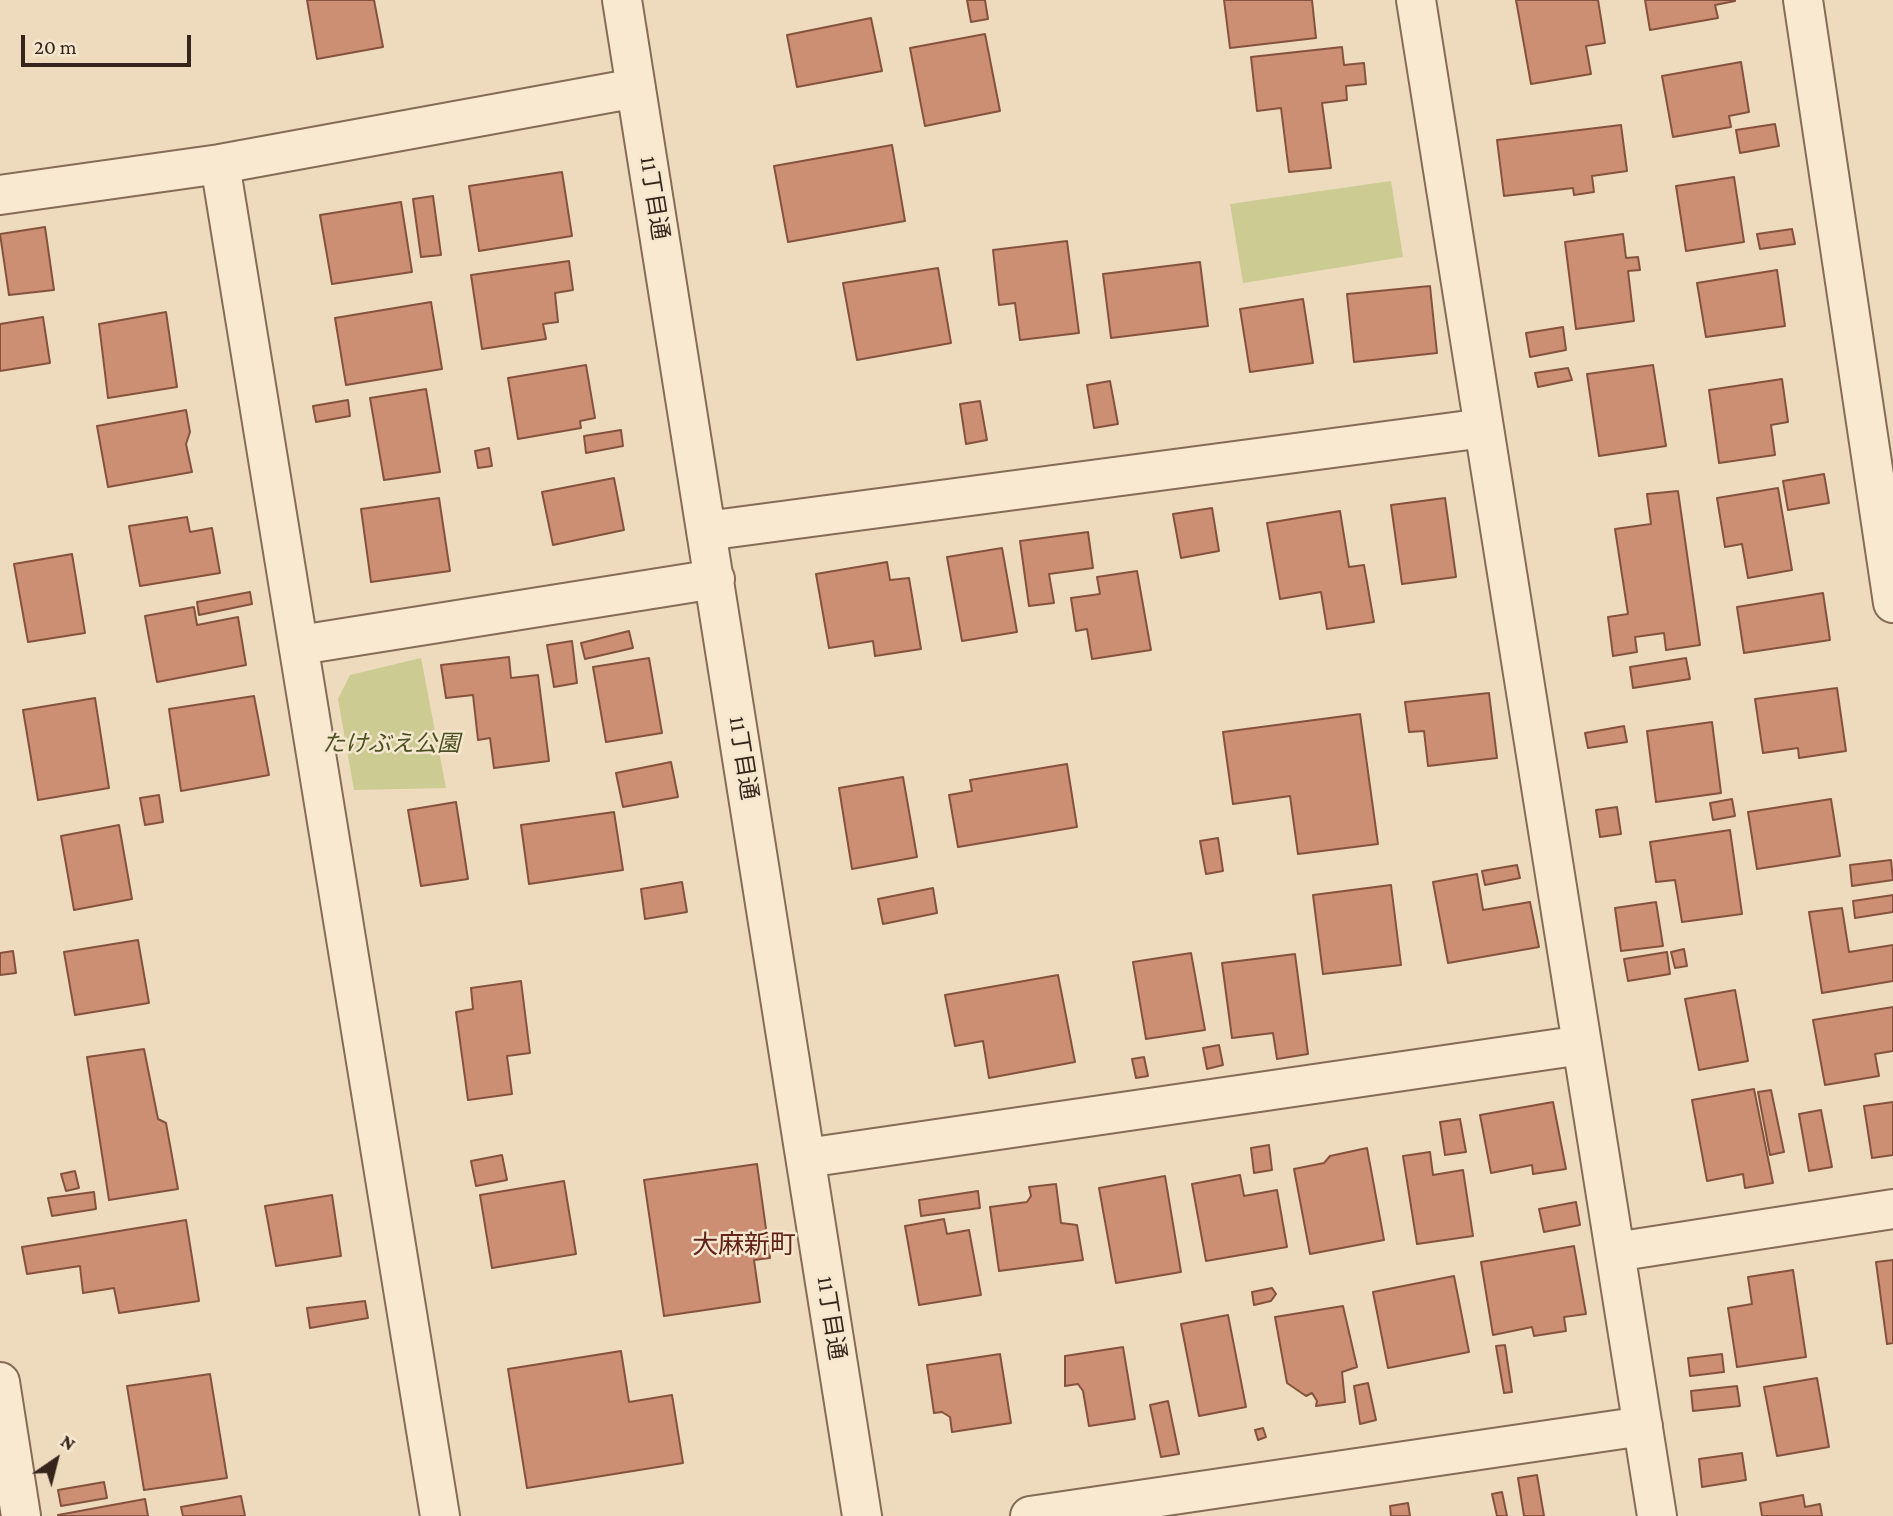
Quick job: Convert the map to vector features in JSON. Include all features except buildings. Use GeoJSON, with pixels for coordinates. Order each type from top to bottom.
{"type":"FeatureCollection","features":[{"type":"Feature","properties":{"kind":"street","name":"11丁目通"},"geometry":{"type":"LineString","coordinates":[[622,0],[862,1516]]}},
{"type":"Feature","properties":{"kind":"street"},"geometry":{"type":"LineString","coordinates":[[1416,0],[1657,1516]]}},
{"type":"Feature","properties":{"kind":"street"},"geometry":{"type":"LineString","coordinates":[[1802,0],[1893,603]]}},
{"type":"Feature","properties":{"kind":"street"},"geometry":{"type":"LineString","coordinates":[[0,195],[220,164],[636,88]]}},
{"type":"Feature","properties":{"kind":"street"},"geometry":{"type":"LineString","coordinates":[[220,164],[440,1516]]}},
{"type":"Feature","properties":{"kind":"street"},"geometry":{"type":"LineString","coordinates":[[706,531],[1484,428]]}},
{"type":"Feature","properties":{"kind":"street"},"geometry":{"type":"LineString","coordinates":[[300,645],[715,579]]}},
{"type":"Feature","properties":{"kind":"street"},"geometry":{"type":"LineString","coordinates":[[806,1158],[1582,1045]]}},
{"type":"Feature","properties":{"kind":"street"},"geometry":{"type":"LineString","coordinates":[[1615,1252],[1893,1209]]}},
{"type":"Feature","properties":{"kind":"street"},"geometry":{"type":"LineString","coordinates":[[0,1382],[21,1516]]}},
{"type":"Feature","properties":{"kind":"street"},"geometry":{"type":"LineString","coordinates":[[1030,1516],[1643,1426]]}},
{"type":"Feature","properties":{"kind":"green space"},"geometry":{"type":"Polygon","coordinates":[[[1391,181],[1403,257],[1243,283],[1230,204],[1391,181]]]}},
{"type":"Feature","properties":{"kind":"green space","name":"たけぶえ公園"},"geometry":{"type":"Polygon","coordinates":[[[421,658],[446,788],[354,790],[338,699],[350,675],[421,658]]]}},
{"type":"Feature","properties":{"kind":"district","name":"大麻新町"},"geometry":{"type":"Point","coordinates":[744,1245]}}]}
